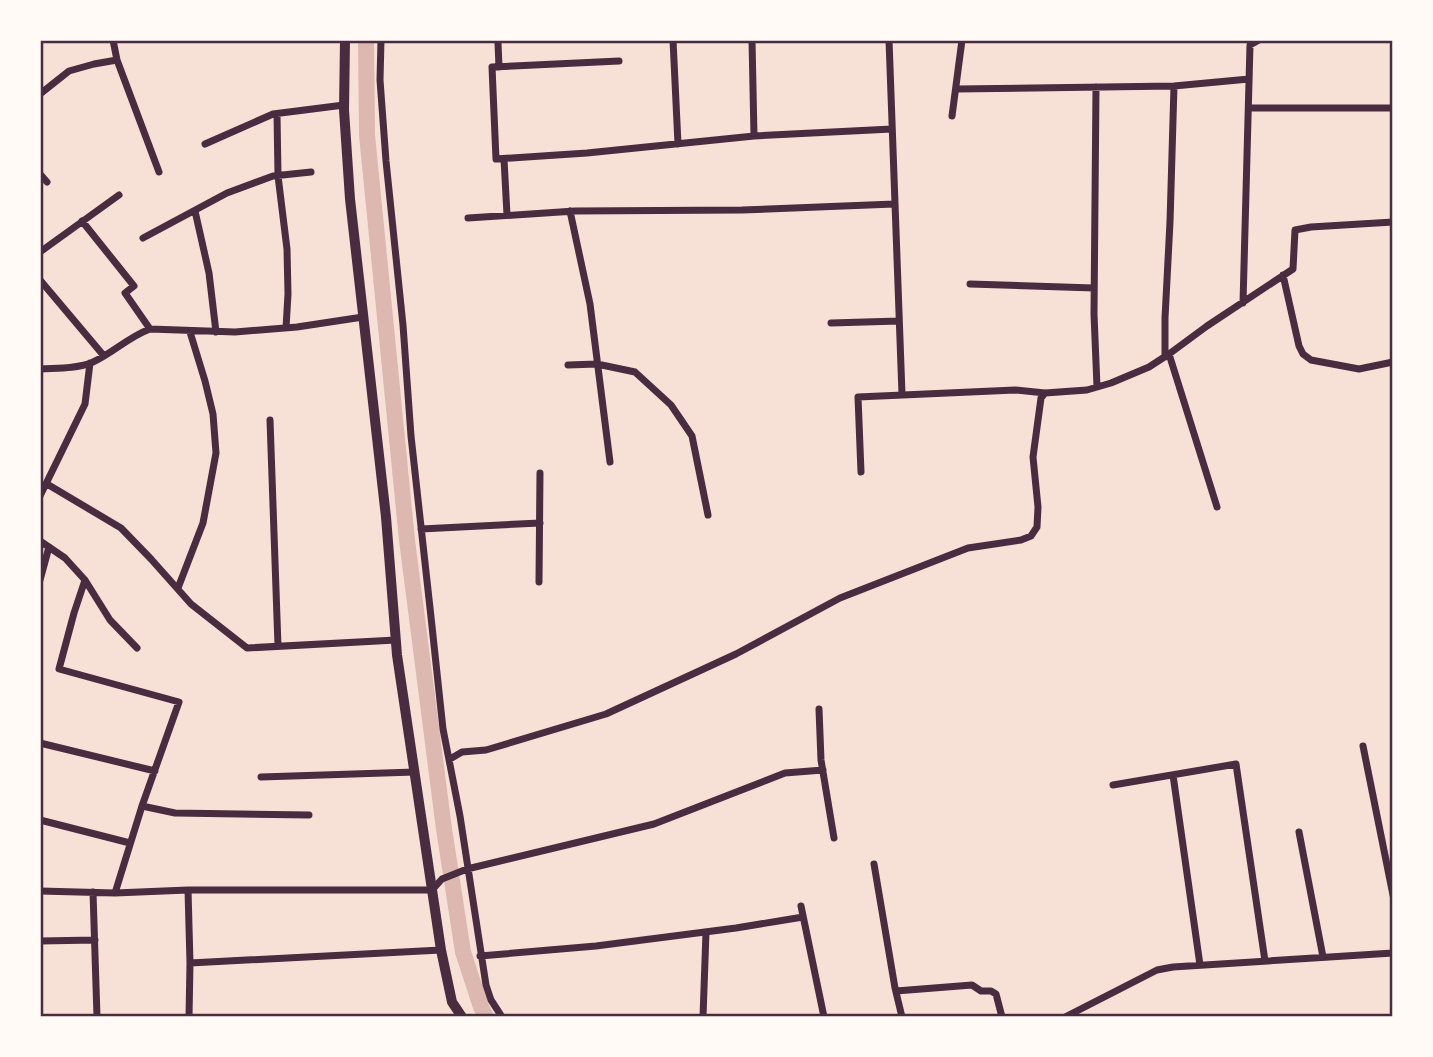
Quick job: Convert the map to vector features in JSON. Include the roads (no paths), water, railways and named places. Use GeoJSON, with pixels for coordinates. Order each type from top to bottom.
{"type":"FeatureCollection","features":[{"type":"Feature","properties":{"kind":"street"},"geometry":{"type":"LineString","coordinates":[[113,40],[117,60],[159,172]]}},
{"type":"Feature","properties":{"kind":"street"},"geometry":{"type":"LineString","coordinates":[[345,40],[344,104],[350,199],[386,517],[396,640],[441,950],[452,1002],[462,1017]]}},
{"type":"Feature","properties":{"kind":"street"},"geometry":{"type":"LineString","coordinates":[[381,40],[380,80],[386,161],[443,729],[460,816],[465,871],[480,956],[491,1000],[502,1017]]}},
{"type":"Feature","properties":{"kind":"street"},"geometry":{"type":"LineString","coordinates":[[673,40],[678,144]]}},
{"type":"Feature","properties":{"kind":"street"},"geometry":{"type":"LineString","coordinates":[[752,40],[754,136]]}},
{"type":"Feature","properties":{"kind":"street"},"geometry":{"type":"LineString","coordinates":[[889,40],[902,394]]}},
{"type":"Feature","properties":{"kind":"street"},"geometry":{"type":"LineString","coordinates":[[952,116],[962,40]]}},
{"type":"Feature","properties":{"kind":"street"},"geometry":{"type":"LineString","coordinates":[[1243,303],[1250,45],[1259,40]]}},
{"type":"Feature","properties":{"kind":"street"},"geometry":{"type":"LineString","coordinates":[[498,43],[499,67]]}},
{"type":"Feature","properties":{"kind":"street"},"geometry":{"type":"LineString","coordinates":[[40,94],[69,71],[117,60]]}},
{"type":"Feature","properties":{"kind":"street"},"geometry":{"type":"LineString","coordinates":[[619,61],[492,67],[496,159],[754,136],[892,129]]}},
{"type":"Feature","properties":{"kind":"street"},"geometry":{"type":"LineString","coordinates":[[956,89],[1174,86],[1249,79]]}},
{"type":"Feature","properties":{"kind":"street"},"geometry":{"type":"LineString","coordinates":[[1174,86],[1165,318],[1167,356],[1217,507]]}},
{"type":"Feature","properties":{"kind":"street"},"geometry":{"type":"LineString","coordinates":[[1096,87],[1094,288],[1097,387]]}},
{"type":"Feature","properties":{"kind":"street"},"geometry":{"type":"LineString","coordinates":[[205,144],[277,114],[344,104]]}},
{"type":"Feature","properties":{"kind":"street"},"geometry":{"type":"LineString","coordinates":[[1249,108],[1393,108]]}},
{"type":"Feature","properties":{"kind":"street"},"geometry":{"type":"LineString","coordinates":[[277,114],[278,176],[287,249],[286,328]]}},
{"type":"Feature","properties":{"kind":"street"},"geometry":{"type":"LineString","coordinates":[[505,159],[507,215]]}},
{"type":"Feature","properties":{"kind":"street"},"geometry":{"type":"LineString","coordinates":[[143,237],[227,193],[278,176],[311,172]]}},
{"type":"Feature","properties":{"kind":"street"},"geometry":{"type":"LineString","coordinates":[[40,174],[47,182]]}},
{"type":"Feature","properties":{"kind":"street"},"geometry":{"type":"LineString","coordinates":[[40,252],[119,194]]}},
{"type":"Feature","properties":{"kind":"street"},"geometry":{"type":"LineString","coordinates":[[468,218],[570,211],[742,210],[894,204]]}},
{"type":"Feature","properties":{"kind":"street"},"geometry":{"type":"LineString","coordinates":[[195,211],[209,274],[216,332]]}},
{"type":"Feature","properties":{"kind":"street"},"geometry":{"type":"LineString","coordinates":[[570,211],[590,304],[610,463]]}},
{"type":"Feature","properties":{"kind":"street"},"geometry":{"type":"LineString","coordinates":[[82,221],[134,286],[125,293],[150,329]]}},
{"type":"Feature","properties":{"kind":"street"},"geometry":{"type":"LineString","coordinates":[[861,472],[858,397],[1015,390],[1045,393],[1087,390],[1111,383],[1167,356],[1293,269],[1295,230],[1393,222]]}},
{"type":"Feature","properties":{"kind":"street"},"geometry":{"type":"LineString","coordinates":[[1283,275],[1303,354],[1311,360],[1359,369],[1393,362]]}},
{"type":"Feature","properties":{"kind":"street"},"geometry":{"type":"LineString","coordinates":[[40,280],[104,356]]}},
{"type":"Feature","properties":{"kind":"street"},"geometry":{"type":"LineString","coordinates":[[970,284],[1094,288]]}},
{"type":"Feature","properties":{"kind":"street"},"geometry":{"type":"LineString","coordinates":[[42,367],[63,368],[89,363],[150,329],[216,332],[286,328],[363,317]]}},
{"type":"Feature","properties":{"kind":"street"},"geometry":{"type":"LineString","coordinates":[[831,323],[899,321]]}},
{"type":"Feature","properties":{"kind":"street"},"geometry":{"type":"LineString","coordinates":[[178,589],[203,523],[216,453],[213,414],[190,332]]}},
{"type":"Feature","properties":{"kind":"street"},"geometry":{"type":"LineString","coordinates":[[40,496],[85,404],[89,363]]}},
{"type":"Feature","properties":{"kind":"street"},"geometry":{"type":"LineString","coordinates":[[568,365],[597,364],[635,372],[671,405],[692,436],[708,515]]}},
{"type":"Feature","properties":{"kind":"street"},"geometry":{"type":"LineString","coordinates":[[450,759],[461,752],[486,750],[606,714],[736,654],[841,598],[968,548],[1031,536],[1037,527],[1038,507],[1033,457],[1041,398],[1045,393]]}},
{"type":"Feature","properties":{"kind":"street"},"geometry":{"type":"LineString","coordinates":[[270,420],[278,646]]}},
{"type":"Feature","properties":{"kind":"street"},"geometry":{"type":"LineString","coordinates":[[540,472],[540,582]]}},
{"type":"Feature","properties":{"kind":"street"},"geometry":{"type":"LineString","coordinates":[[47,484],[121,528],[191,604],[247,648],[396,640]]}},
{"type":"Feature","properties":{"kind":"street"},"geometry":{"type":"LineString","coordinates":[[421,529],[540,523]]}},
{"type":"Feature","properties":{"kind":"street"},"geometry":{"type":"LineString","coordinates":[[40,541],[65,558],[85,580],[110,620],[137,648]]}},
{"type":"Feature","properties":{"kind":"street"},"geometry":{"type":"LineString","coordinates":[[40,580],[49,547]]}},
{"type":"Feature","properties":{"kind":"street"},"geometry":{"type":"LineString","coordinates":[[85,580],[60,669],[179,702],[115,893]]}},
{"type":"Feature","properties":{"kind":"street"},"geometry":{"type":"LineString","coordinates":[[819,709],[823,770],[834,838]]}},
{"type":"Feature","properties":{"kind":"street"},"geometry":{"type":"LineString","coordinates":[[40,743],[155,771]]}},
{"type":"Feature","properties":{"kind":"street"},"geometry":{"type":"LineString","coordinates":[[1363,746],[1393,895]]}},
{"type":"Feature","properties":{"kind":"street"},"geometry":{"type":"LineString","coordinates":[[1113,785],[1236,764],[1265,961]]}},
{"type":"Feature","properties":{"kind":"street"},"geometry":{"type":"LineString","coordinates":[[432,890],[442,878],[654,824],[785,774],[823,770]]}},
{"type":"Feature","properties":{"kind":"street"},"geometry":{"type":"LineString","coordinates":[[261,777],[415,772]]}},
{"type":"Feature","properties":{"kind":"street"},"geometry":{"type":"LineString","coordinates":[[1173,775],[1200,965]]}},
{"type":"Feature","properties":{"kind":"street"},"geometry":{"type":"LineString","coordinates":[[142,806],[175,813],[309,815]]}},
{"type":"Feature","properties":{"kind":"street"},"geometry":{"type":"LineString","coordinates":[[40,820],[130,842]]}},
{"type":"Feature","properties":{"kind":"street"},"geometry":{"type":"LineString","coordinates":[[1299,832],[1323,957]]}},
{"type":"Feature","properties":{"kind":"street"},"geometry":{"type":"LineString","coordinates":[[874,864],[902,1017]]}},
{"type":"Feature","properties":{"kind":"street"},"geometry":{"type":"LineString","coordinates":[[40,891],[115,893],[188,890],[432,890]]}},
{"type":"Feature","properties":{"kind":"street"},"geometry":{"type":"LineString","coordinates":[[188,890],[188,1017]]}},
{"type":"Feature","properties":{"kind":"street"},"geometry":{"type":"LineString","coordinates":[[93,892],[97,1017]]}},
{"type":"Feature","properties":{"kind":"street"},"geometry":{"type":"LineString","coordinates":[[801,906],[824,1017]]}},
{"type":"Feature","properties":{"kind":"street"},"geometry":{"type":"LineString","coordinates":[[480,956],[596,946],[803,917]]}},
{"type":"Feature","properties":{"kind":"street"},"geometry":{"type":"LineString","coordinates":[[703,1017],[706,932]]}},
{"type":"Feature","properties":{"kind":"street"},"geometry":{"type":"LineString","coordinates":[[40,941],[95,940]]}},
{"type":"Feature","properties":{"kind":"street"},"geometry":{"type":"LineString","coordinates":[[190,963],[441,950]]}},
{"type":"Feature","properties":{"kind":"street"},"geometry":{"type":"LineString","coordinates":[[1065,1017],[1157,970],[1393,953]]}},
{"type":"Feature","properties":{"kind":"street"},"geometry":{"type":"LineString","coordinates":[[896,990],[972,985],[981,991],[992,991],[996,994],[1002,1017]]}},
{"type":"Feature","properties":{"kind":"waterway"},"geometry":{"type":"LineString","coordinates":[[366,40],[367,135],[407,540],[444,829],[463,952],[486,1017]]}}]}
